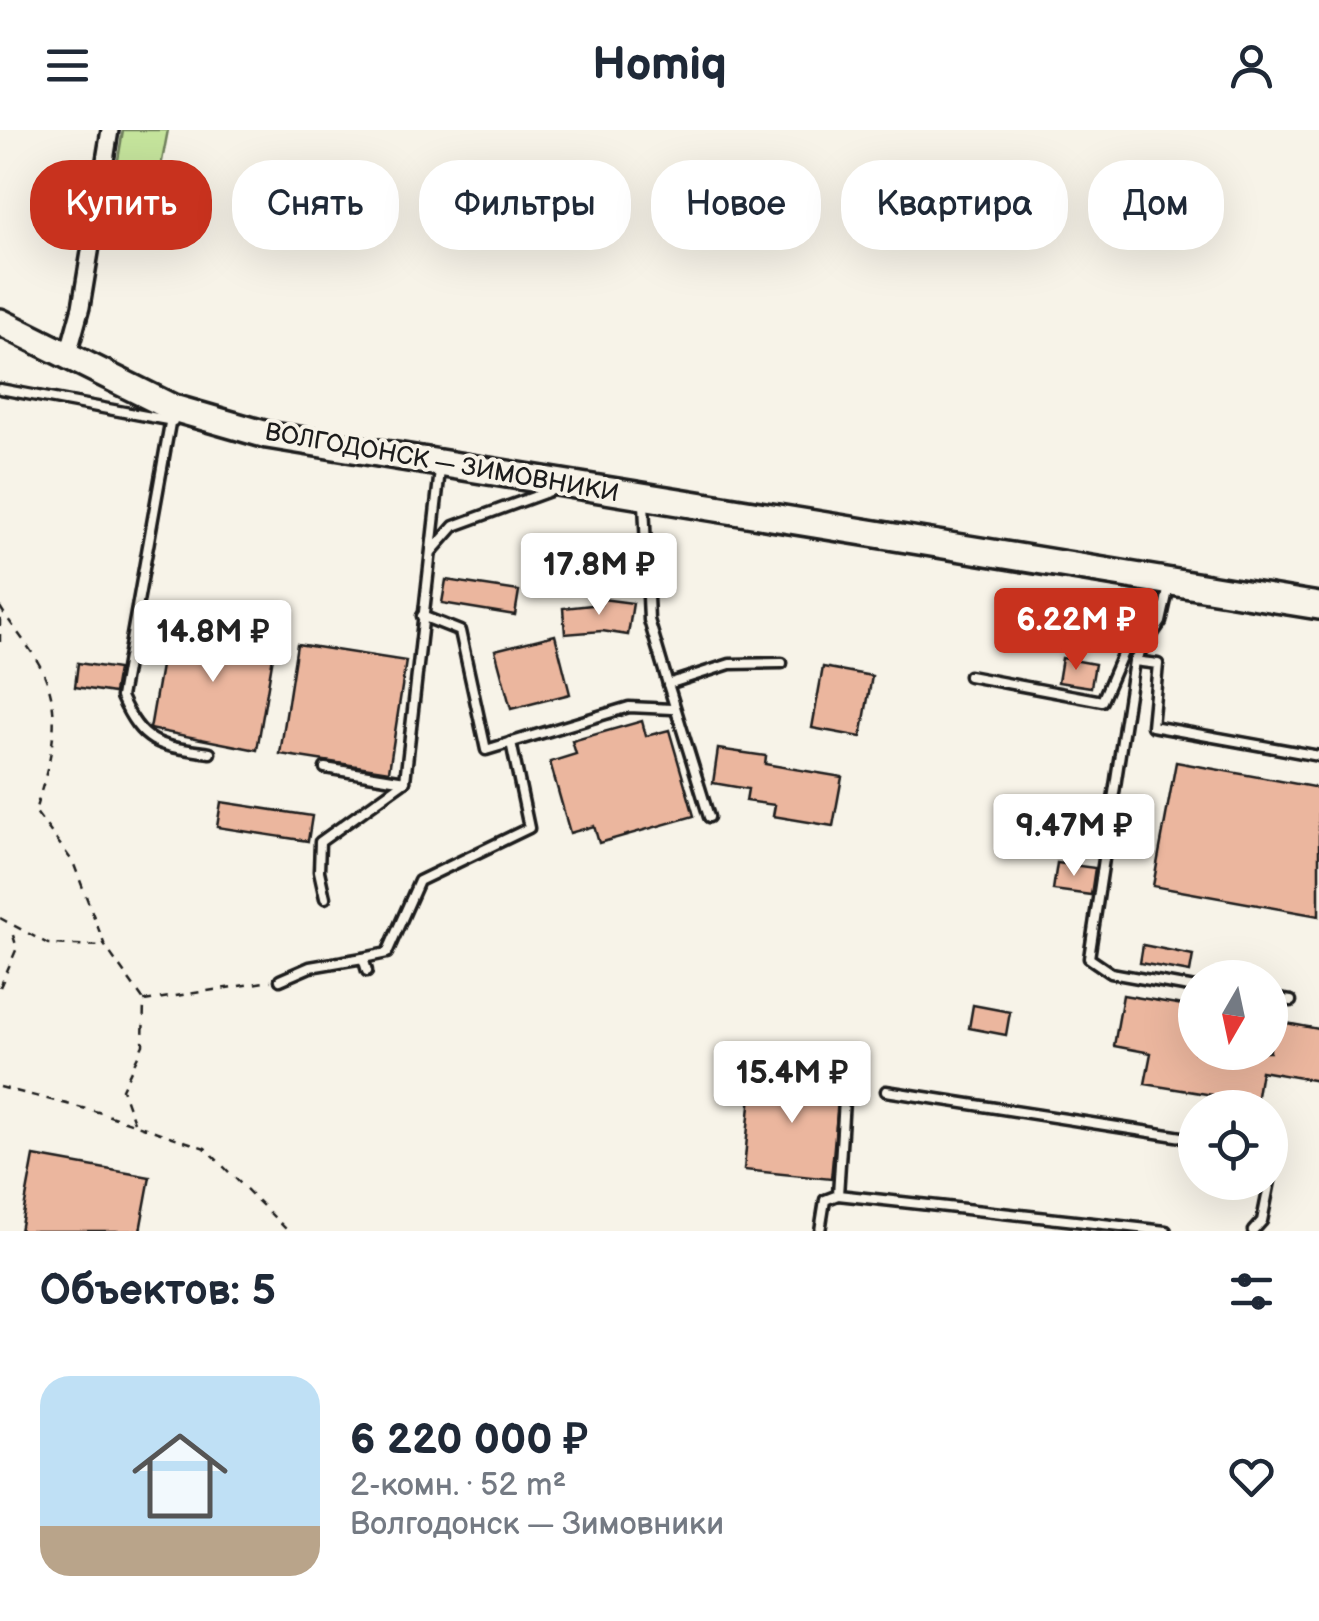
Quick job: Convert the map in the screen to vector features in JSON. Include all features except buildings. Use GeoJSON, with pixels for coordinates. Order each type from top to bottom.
{"type":"FeatureCollection","features":[{"type":"Feature","properties":{"kind":"main road","name":"ВОЛГОДОНСК — ЗИМОВНИКИ"},"geometry":{"type":"LineString","coordinates":[[0,322],[172,414],[267,435],[1319,606]]}},
{"type":"Feature","properties":{"kind":"street"},"geometry":{"type":"LineString","coordinates":[[67,358],[81,307],[110,130]]}},
{"type":"Feature","properties":{"kind":"lane"},"geometry":{"type":"LineString","coordinates":[[0,389],[172,414],[121,697],[136,730],[164,747],[210,753]]}},
{"type":"Feature","properties":{"kind":"lane"},"geometry":{"type":"LineString","coordinates":[[325,898],[319,871],[320,842],[405,781],[440,465]]}},
{"type":"Feature","properties":{"kind":"lane"},"geometry":{"type":"LineString","coordinates":[[432,551],[454,526],[566,484]]}},
{"type":"Feature","properties":{"kind":"lane"},"geometry":{"type":"LineString","coordinates":[[644,498],[649,620],[672,709],[710,817]]}},
{"type":"Feature","properties":{"kind":"lane"},"geometry":{"type":"LineString","coordinates":[[1170,582],[1161,622],[1134,661],[1090,958],[1111,973],[1178,985]]}},
{"type":"Feature","properties":{"kind":"lane"},"geometry":{"type":"LineString","coordinates":[[422,616],[460,631],[486,750],[629,706],[672,709]]}},
{"type":"Feature","properties":{"kind":"lane"},"geometry":{"type":"LineString","coordinates":[[968,676],[1102,701],[1124,650],[1152,634]]}},
{"type":"Feature","properties":{"kind":"lane"},"geometry":{"type":"LineString","coordinates":[[1134,661],[1158,664],[1152,726],[1319,756]]}},
{"type":"Feature","properties":{"kind":"lane"},"geometry":{"type":"LineString","coordinates":[[668,684],[730,664],[782,664]]}},
{"type":"Feature","properties":{"kind":"lane"},"geometry":{"type":"LineString","coordinates":[[280,980],[310,967],[387,954],[419,880],[530,828],[511,742]]}},
{"type":"Feature","properties":{"kind":"lane"},"geometry":{"type":"LineString","coordinates":[[324,768],[405,781]]}},
{"type":"Feature","properties":{"kind":"lane"},"geometry":{"type":"LineString","coordinates":[[363,958],[367,971]]}},
{"type":"Feature","properties":{"kind":"lane"},"geometry":{"type":"LineString","coordinates":[[886,1091],[1178,1136]]}},
{"type":"Feature","properties":{"kind":"lane"},"geometry":{"type":"LineString","coordinates":[[838,1195],[844,1100]]}},
{"type":"Feature","properties":{"kind":"lane"},"geometry":{"type":"LineString","coordinates":[[820,1231],[826,1200],[838,1195],[1166,1231]]}},
{"type":"Feature","properties":{"kind":"lane"},"geometry":{"type":"LineString","coordinates":[[1252,1231],[1262,1222],[1266,1200]]}},
{"type":"Feature","properties":{"kind":"path"},"geometry":{"type":"LineString","coordinates":[[0,607],[38,660],[54,706],[54,751],[34,810],[73,862],[105,946],[144,1000],[143,1045],[122,1090],[134,1124]]}},
{"type":"Feature","properties":{"kind":"path"},"geometry":{"type":"LineString","coordinates":[[0,618],[0,643]]}},
{"type":"Feature","properties":{"kind":"path"},"geometry":{"type":"LineString","coordinates":[[0,918],[48,944],[105,946]]}},
{"type":"Feature","properties":{"kind":"path"},"geometry":{"type":"LineString","coordinates":[[0,988],[17,948],[11,927]]}},
{"type":"Feature","properties":{"kind":"path"},"geometry":{"type":"LineString","coordinates":[[144,1000],[280,980]]}},
{"type":"Feature","properties":{"kind":"path"},"geometry":{"type":"LineString","coordinates":[[0,1087],[205,1148],[288,1231]]}},
{"type":"Feature","properties":{"kind":"green space"},"geometry":{"type":"Polygon","coordinates":[[[123,130],[168,130],[162,160],[118,160],[123,130]]]}}]}
